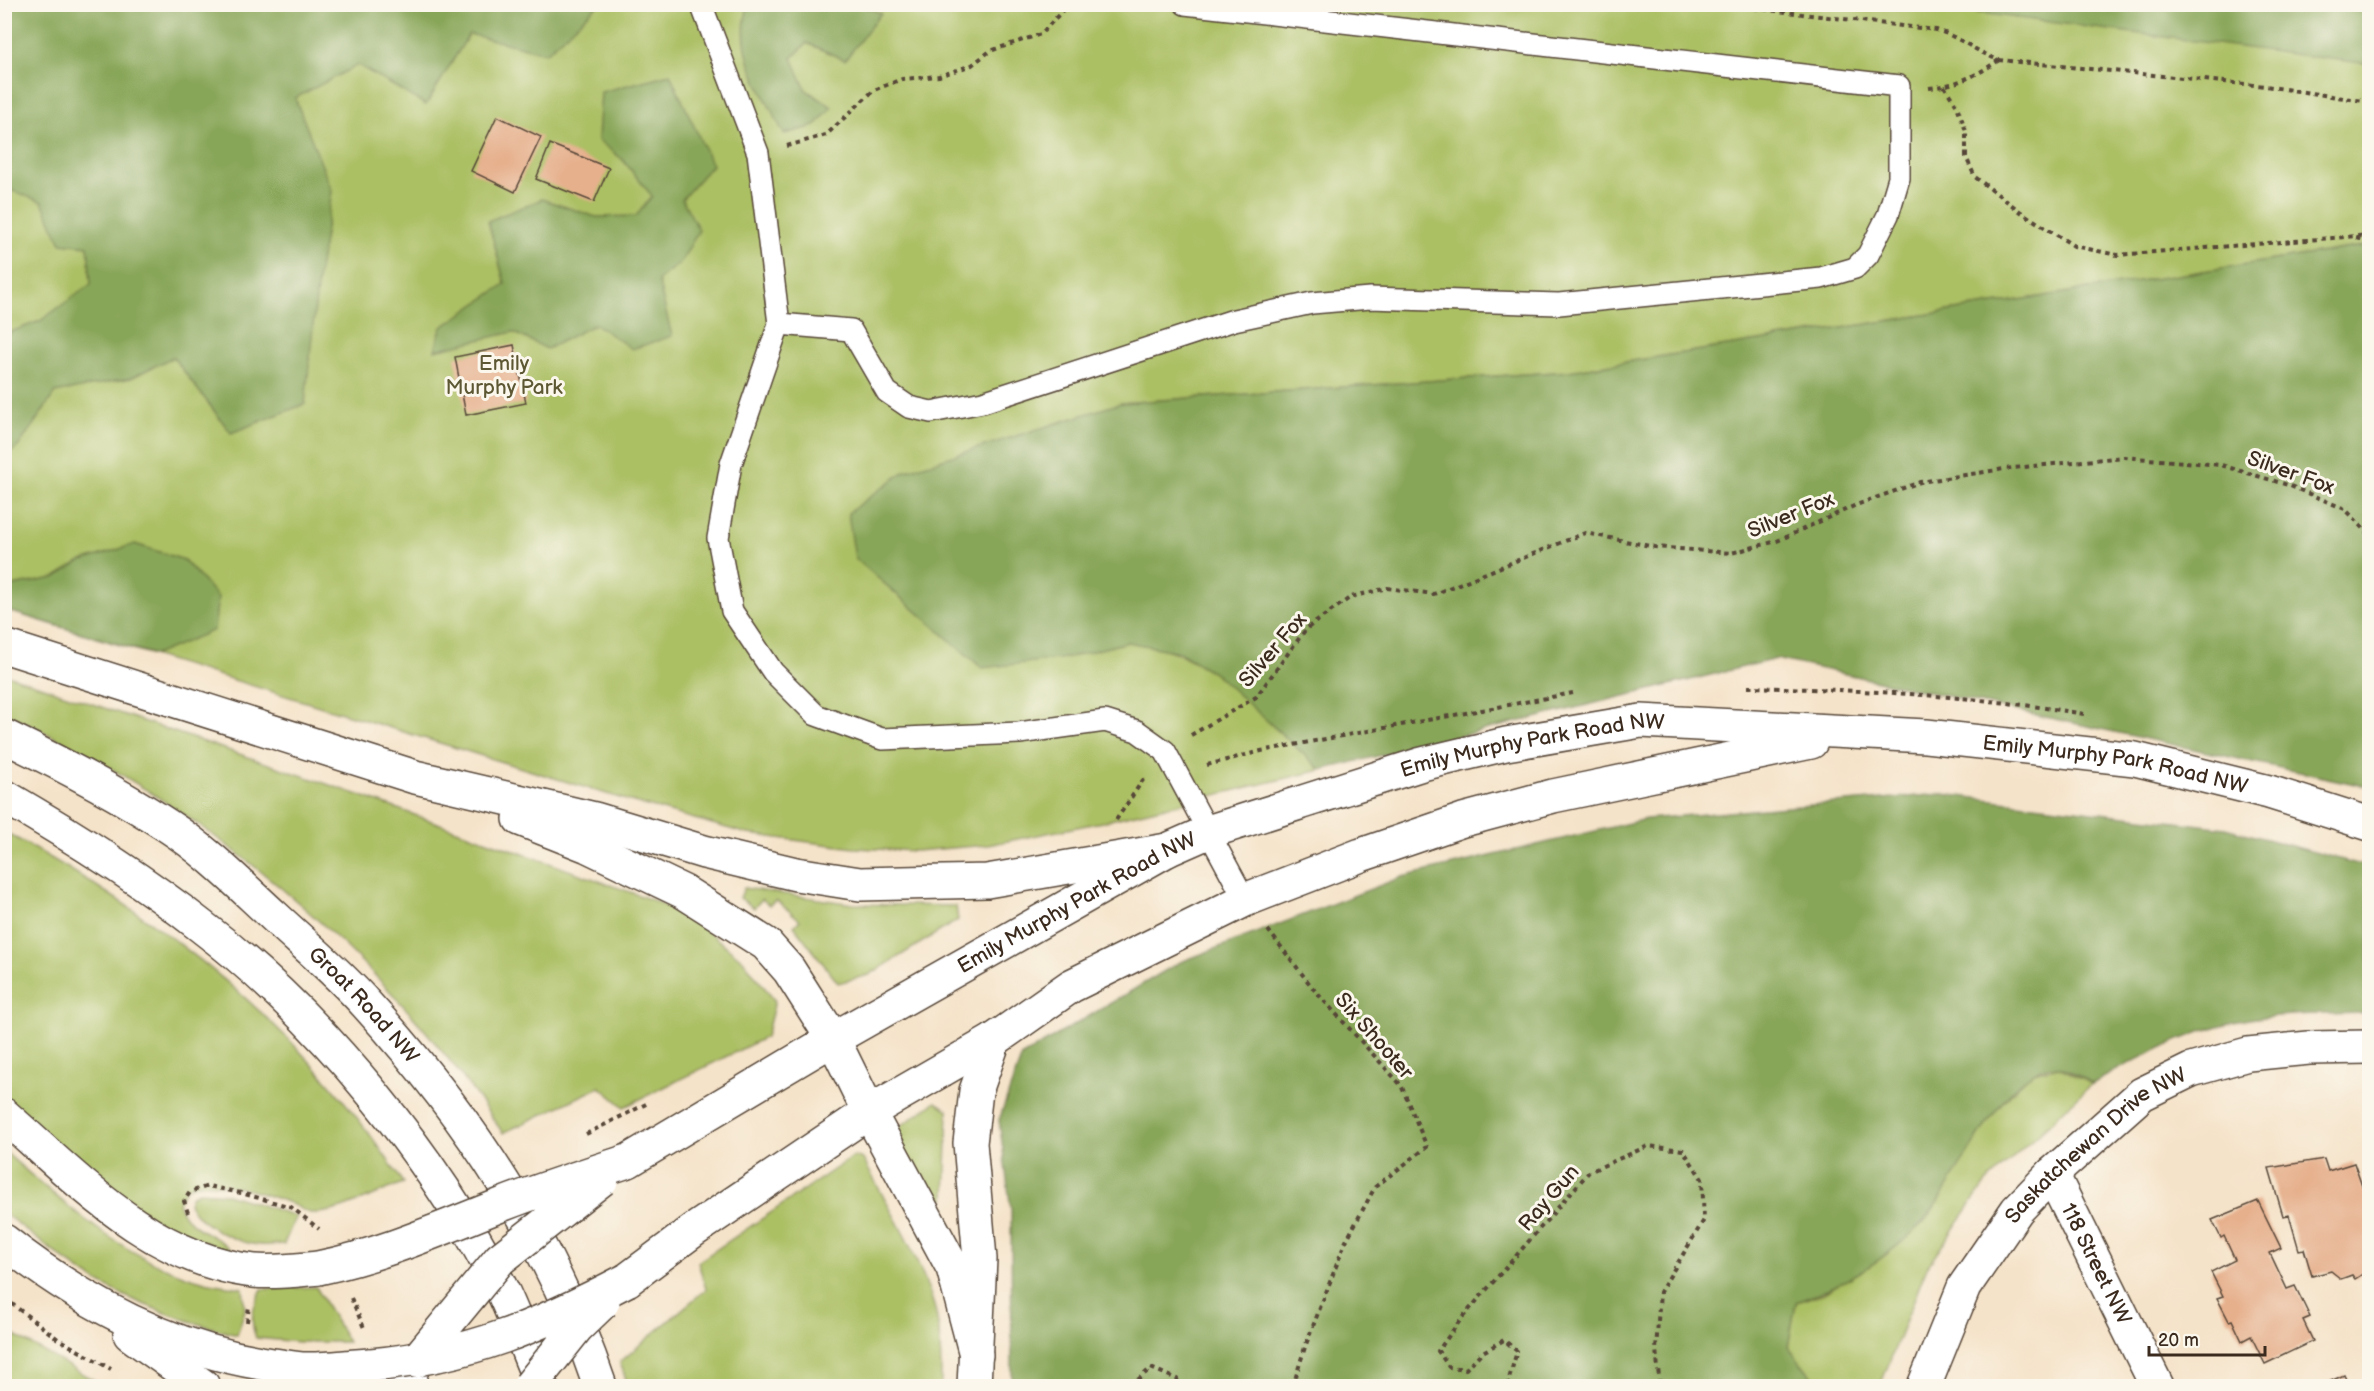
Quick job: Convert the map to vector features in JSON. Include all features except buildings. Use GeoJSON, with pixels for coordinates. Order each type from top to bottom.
{"type":"FeatureCollection","features":[{"type":"Feature","properties":{"kind":"street"},"geometry":{"type":"LineString","coordinates":[[4,646],[415,777],[588,846],[684,892],[766,944],[806,994],[834,1040],[868,1112],[953,1268],[975,1371]]}},
{"type":"Feature","properties":{"kind":"street","name":"Emily Murphy Park Road NW"},"geometry":{"type":"LineString","coordinates":[[410,1374],[500,1259],[639,1154],[1167,850],[1208,832],[1422,764],[1506,744],[1641,721],[1926,736],[2134,759],[2268,792],[2370,824]]}},
{"type":"Feature","properties":{"kind":"street","name":"Emily Murphy Park Road NW"},"geometry":{"type":"LineString","coordinates":[[4,1241],[45,1274],[121,1317],[212,1353],[301,1369],[370,1365],[410,1374],[456,1353],[531,1328],[627,1280],[694,1230],[868,1112],[994,1040],[1071,986],[1245,900],[1361,855],[1463,820],[1553,796],[1854,734]]}},
{"type":"Feature","properties":{"kind":"street","name":"Groat Road NW"},"geometry":{"type":"LineString","coordinates":[[4,736],[108,790],[169,826],[212,859],[366,1004],[421,1067],[494,1168],[548,1258],[600,1386]]}},
{"type":"Feature","properties":{"kind":"street"},"geometry":{"type":"LineString","coordinates":[[415,777],[595,819],[704,852],[784,871],[860,884],[987,881],[1167,850]]}},
{"type":"Feature","properties":{"kind":"street"},"geometry":{"type":"LineString","coordinates":[[4,796],[134,876],[203,927],[270,984],[316,1029],[394,1121],[447,1194],[504,1294],[542,1386]]}},
{"type":"Feature","properties":{"kind":"street"},"geometry":{"type":"LineString","coordinates":[[975,1371],[980,1259],[970,1143],[976,1091],[994,1040]]}},
{"type":"Feature","properties":{"kind":"street","name":"Saskatchewan Drive NW"},"geometry":{"type":"LineString","coordinates":[[1924,1386],[1964,1287],[2017,1210],[2052,1174],[2142,1094],[2191,1070],[2248,1053],[2309,1048],[2370,1047]]}},
{"type":"Feature","properties":{"kind":"street"},"geometry":{"type":"LineString","coordinates":[[4,1115],[115,1213],[148,1233],[213,1261],[253,1271],[318,1268],[357,1260],[639,1154]]}},
{"type":"Feature","properties":{"kind":"street","name":"118 Street NW"},"geometry":{"type":"LineString","coordinates":[[2052,1174],[2157,1386]]}},
{"type":"Feature","properties":{"kind":"street"},"geometry":{"type":"LineString","coordinates":[[45,1274],[203,1386]]}},
{"type":"Feature","properties":{"kind":"street"},"geometry":{"type":"LineString","coordinates":[[530,1386],[578,1327],[627,1280]]}},
{"type":"Feature","properties":{"kind":"lane"},"geometry":{"type":"LineString","coordinates":[[701,4],[758,153],[779,324],[731,464],[718,538],[732,611],[773,672],[816,715],[882,739],[1019,733],[1105,721],[1137,730],[1165,751],[1245,900]]}},
{"type":"Feature","properties":{"kind":"lane"},"geometry":{"type":"LineString","coordinates":[[779,324],[851,330],[887,392],[909,407],[931,412],[983,402],[1234,320],[1312,303],[1370,298],[1559,304],[1821,278],[1855,268],[1868,255],[1888,215],[1899,178],[1899,86],[1185,4]]}},
{"type":"Feature","properties":{"kind":"path"},"geometry":{"type":"LineString","coordinates":[[758,153],[826,135],[874,90],[902,79],[939,76],[972,65],[990,51],[1041,34],[1062,11],[1064,4]]}},
{"type":"Feature","properties":{"kind":"path"},"geometry":{"type":"LineString","coordinates":[[1719,4],[1936,30],[1956,36],[1983,54],[1999,60],[2265,86],[2370,102]]}},
{"type":"Feature","properties":{"kind":"path"},"geometry":{"type":"LineString","coordinates":[[1899,86],[1926,88],[1944,86],[1977,75],[1999,60]]}},
{"type":"Feature","properties":{"kind":"path"},"geometry":{"type":"LineString","coordinates":[[1944,86],[1957,106],[1966,131],[1966,157],[1975,177],[2021,212],[2074,246],[2117,255],[2355,238],[2370,235]]}},
{"type":"Feature","properties":{"kind":"path"},"geometry":{"type":"LineString","coordinates":[[2355,238],[2370,242]]}},
{"type":"Feature","properties":{"kind":"path","name":"Silver Fox"},"geometry":{"type":"LineString","coordinates":[[1165,751],[1256,697],[1306,629],[1351,597],[1387,588],[1434,594],[1585,533],[1655,547],[1731,553],[1776,541],[1856,505],[1920,482],[2004,469],[2124,457],[2221,465],[2288,485],[2345,509],[2370,535]]}},
{"type":"Feature","properties":{"kind":"path"},"geometry":{"type":"LineString","coordinates":[[1178,773],[1261,751]]}},
{"type":"Feature","properties":{"kind":"path","name":"Six Shooter"},"geometry":{"type":"LineString","coordinates":[[1245,900],[1316,992],[1401,1085],[1428,1147],[1375,1187],[1345,1243],[1305,1347],[1293,1386]]}},
{"type":"Feature","properties":{"kind":"path","name":"Ray Gun"},"geometry":{"type":"LineString","coordinates":[[1507,1386],[1517,1351],[1504,1340],[1481,1353],[1466,1369],[1449,1367],[1438,1351],[1461,1319],[1589,1172],[1648,1146],[1683,1150],[1702,1179],[1704,1220],[1660,1292],[1656,1350],[1660,1386]]}},
{"type":"Feature","properties":{"kind":"path"},"geometry":{"type":"LineString","coordinates":[[196,1219],[188,1213],[184,1202],[190,1192],[208,1186],[291,1207],[305,1216],[322,1233]]}},
{"type":"Feature","properties":{"kind":"path"},"geometry":{"type":"LineString","coordinates":[[346,1288],[365,1332]]}},
{"type":"Feature","properties":{"kind":"path"},"geometry":{"type":"LineString","coordinates":[[4,1298],[58,1339],[113,1370]]}},
{"type":"Feature","properties":{"kind":"path"},"geometry":{"type":"LineString","coordinates":[[1131,1386],[1151,1368],[1177,1379],[1179,1386]]}},
{"type":"Feature","properties":{"kind":"green space"},"geometry":{"type":"Polygon","coordinates":[[[5,4],[598,5],[546,53],[469,34],[426,105],[358,65],[295,98],[332,191],[318,277],[305,404],[231,433],[173,357],[131,378],[55,393],[18,447],[5,456],[5,334],[40,321],[91,284],[88,246],[61,243],[42,202],[5,188],[5,4]]]}},
{"type":"Feature","properties":{"kind":"green space"},"geometry":{"type":"Polygon","coordinates":[[[749,4],[859,5],[881,13],[845,60],[807,43],[792,58],[806,90],[832,107],[815,126],[784,134],[747,55],[744,38],[749,4]]]}},
{"type":"Feature","properties":{"kind":"green space","name":"Emily Murphy Park"},"geometry":{"type":"Polygon","coordinates":[[[4,5],[2369,5],[2369,245],[1569,371],[1121,403],[1066,658],[1122,642],[1157,646],[1184,656],[1210,671],[1234,689],[1321,770],[1102,822],[988,845],[916,851],[854,848],[748,834],[623,799],[5,610],[4,5]]]}},
{"type":"Feature","properties":{"kind":"green space"},"geometry":{"type":"Polygon","coordinates":[[[1919,5],[2369,5],[2369,64],[1919,5]]]}},
{"type":"Feature","properties":{"kind":"green space"},"geometry":{"type":"Polygon","coordinates":[[[670,74],[712,165],[682,199],[699,230],[681,262],[658,280],[672,336],[632,349],[595,324],[547,349],[513,332],[435,350],[441,328],[505,284],[488,221],[542,199],[596,217],[636,216],[652,196],[622,159],[598,140],[601,92],[670,74]]]}},
{"type":"Feature","properties":{"kind":"green space"},"geometry":{"type":"Polygon","coordinates":[[[2369,245],[2369,787],[1776,659],[1321,770],[1217,675],[1179,652],[1128,642],[1066,658],[982,668],[855,558],[848,513],[905,471],[1121,403],[1569,371],[2369,245]]]}},
{"type":"Feature","properties":{"kind":"green space"},"geometry":{"type":"Polygon","coordinates":[[[135,544],[184,560],[218,597],[214,630],[155,655],[5,610],[8,587],[54,578],[79,562],[135,544]]]}},
{"type":"Feature","properties":{"kind":"green space"},"geometry":{"type":"Polygon","coordinates":[[[5,674],[356,794],[658,902],[701,926],[743,960],[775,1001],[766,1037],[624,1107],[600,1087],[503,1133],[454,1066],[401,1003],[344,944],[282,889],[218,839],[150,792],[79,750],[5,713],[5,674]]]}},
{"type":"Feature","properties":{"kind":"green space"},"geometry":{"type":"Polygon","coordinates":[[[1942,794],[2226,828],[2369,867],[2369,1013],[2279,1016],[2229,1023],[2168,1045],[2092,1084],[2063,1068],[2039,1070],[2019,1084],[2000,1105],[1935,1207],[1909,1236],[1847,1280],[1796,1302],[1788,1347],[1820,1386],[1012,1386],[1011,1210],[999,1120],[1022,1056],[1178,963],[1402,877],[1646,819],[1942,794]]]}},
{"type":"Feature","properties":{"kind":"green space"},"geometry":{"type":"Polygon","coordinates":[[[5,832],[120,901],[175,940],[226,982],[276,1027],[322,1075],[364,1127],[403,1183],[345,1207],[321,1213],[306,1212],[280,1199],[224,1185],[197,1184],[187,1187],[178,1202],[182,1212],[195,1226],[219,1240],[233,1252],[148,1222],[5,1106],[5,832]]]}},
{"type":"Feature","properties":{"kind":"green space"},"geometry":{"type":"Polygon","coordinates":[[[744,888],[853,904],[956,906],[958,920],[869,975],[838,983],[794,926],[800,920],[776,900],[769,905],[762,899],[754,908],[740,898],[744,888]]]}},
{"type":"Feature","properties":{"kind":"green space"},"geometry":{"type":"Polygon","coordinates":[[[2059,1067],[2092,1084],[1985,1184],[1927,1267],[1880,1386],[1820,1386],[1788,1347],[1796,1302],[1824,1293],[1877,1260],[1923,1223],[1995,1110],[2030,1074],[2059,1067]]]}},
{"type":"Feature","properties":{"kind":"green space"},"geometry":{"type":"Polygon","coordinates":[[[936,1102],[948,1110],[945,1198],[930,1203],[890,1133],[936,1102]]]}},
{"type":"Feature","properties":{"kind":"green space"},"geometry":{"type":"Polygon","coordinates":[[[4,1151],[96,1228],[146,1259],[174,1272],[207,1282],[243,1288],[245,1310],[237,1335],[162,1312],[104,1285],[60,1256],[5,1214],[4,1151]]]}},
{"type":"Feature","properties":{"kind":"green space"},"geometry":{"type":"Polygon","coordinates":[[[854,1156],[863,1159],[903,1232],[929,1289],[938,1328],[941,1386],[628,1386],[620,1362],[706,1289],[698,1262],[854,1156]]]}},
{"type":"Feature","properties":{"kind":"green space"},"geometry":{"type":"Polygon","coordinates":[[[199,1192],[227,1194],[296,1216],[284,1244],[252,1244],[220,1232],[201,1219],[189,1203],[192,1195],[199,1192]]]}},
{"type":"Feature","properties":{"kind":"green space"},"geometry":{"type":"Polygon","coordinates":[[[316,1287],[348,1342],[299,1342],[256,1338],[253,1313],[262,1289],[316,1287]]]}},
{"type":"Feature","properties":{"kind":"green space"},"geometry":{"type":"Polygon","coordinates":[[[4,1326],[12,1334],[104,1386],[5,1386],[4,1326]]]}}]}
